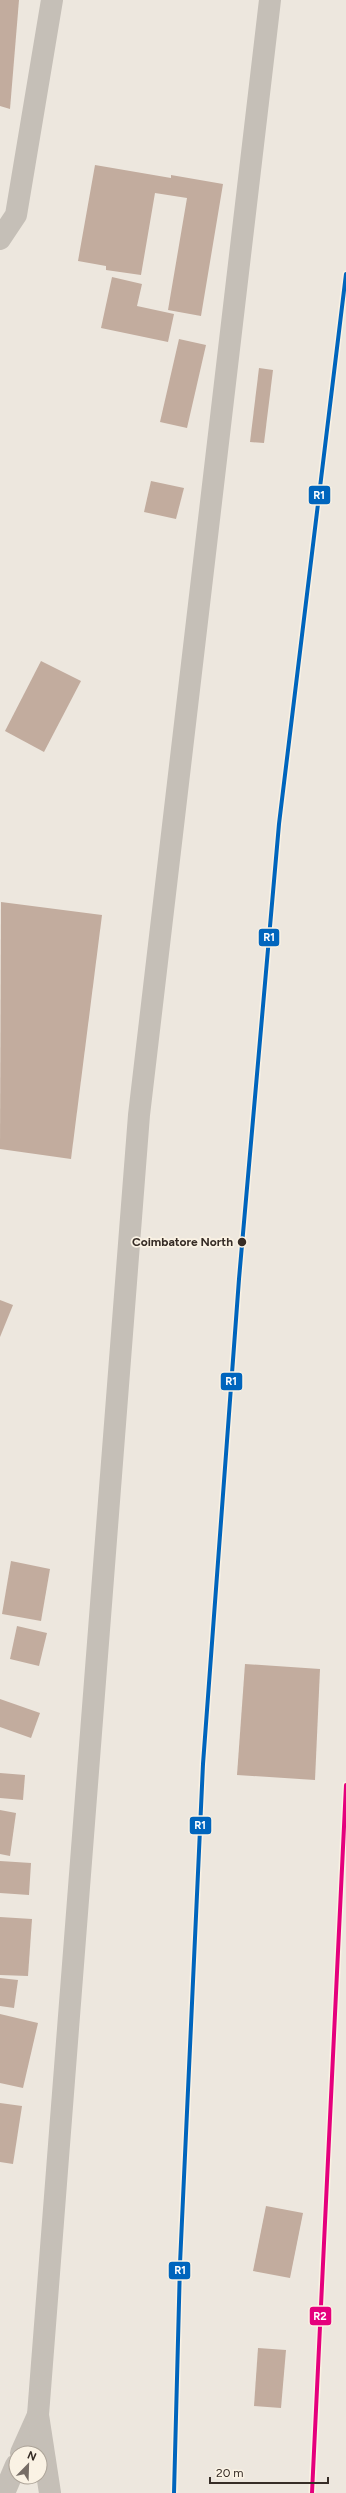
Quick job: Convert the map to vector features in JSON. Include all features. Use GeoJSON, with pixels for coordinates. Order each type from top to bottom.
{"type":"FeatureCollection","features":[{"type":"Feature","properties":{"kind":"street"},"geometry":{"type":"LineString","coordinates":[[0,239],[16,215],[52,0]]}},
{"type":"Feature","properties":{"kind":"street"},"geometry":{"type":"LineString","coordinates":[[50,2493],[38,2415],[138,1115],[270,0]]}},
{"type":"Feature","properties":{"kind":"street"},"geometry":{"type":"LineString","coordinates":[[25,2445],[38,2415]]}},
{"type":"Feature","properties":{"kind":"street"},"geometry":{"type":"LineString","coordinates":[[4,2493],[8,2484]]}},
{"type":"Feature","properties":{"kind":"building"},"geometry":{"type":"Polygon","coordinates":[[[0,0],[19,0],[10,109],[0,106],[0,0]]]}},
{"type":"Feature","properties":{"kind":"building"},"geometry":{"type":"Polygon","coordinates":[[[95,165],[171,178],[171,175],[223,184],[201,316],[168,310],[187,198],[155,193],[141,275],[106,270],[106,266],[78,261],[95,165]]]}},
{"type":"Feature","properties":{"kind":"building"},"geometry":{"type":"Polygon","coordinates":[[[112,277],[142,284],[137,306],[174,314],[168,342],[101,328],[112,277]]]}},
{"type":"Feature","properties":{"kind":"building"},"geometry":{"type":"Polygon","coordinates":[[[179,339],[206,345],[187,428],[160,422],[179,339]]]}},
{"type":"Feature","properties":{"kind":"building"},"geometry":{"type":"Polygon","coordinates":[[[259,368],[273,370],[264,443],[250,442],[259,368]]]}},
{"type":"Feature","properties":{"kind":"building"},"geometry":{"type":"Polygon","coordinates":[[[151,481],[184,488],[176,519],[144,512],[151,481]]]}},
{"type":"Feature","properties":{"kind":"building"},"geometry":{"type":"Polygon","coordinates":[[[41,661],[81,681],[44,752],[5,731],[41,661]]]}},
{"type":"Feature","properties":{"kind":"building"},"geometry":{"type":"Polygon","coordinates":[[[1,902],[102,915],[71,1159],[0,1149],[1,902]]]}},
{"type":"Feature","properties":{"kind":"building"},"geometry":{"type":"Polygon","coordinates":[[[0,1300],[13,1305],[0,1337],[0,1300]]]}},
{"type":"Feature","properties":{"kind":"building"},"geometry":{"type":"Polygon","coordinates":[[[11,1561],[50,1569],[41,1621],[2,1614],[11,1561]]]}},
{"type":"Feature","properties":{"kind":"building"},"geometry":{"type":"Polygon","coordinates":[[[17,1626],[47,1633],[39,1666],[10,1659],[17,1626]]]}},
{"type":"Feature","properties":{"kind":"building"},"geometry":{"type":"Polygon","coordinates":[[[245,1664],[320,1669],[315,1780],[237,1775],[245,1664]]]}},
{"type":"Feature","properties":{"kind":"building"},"geometry":{"type":"Polygon","coordinates":[[[0,1699],[40,1713],[31,1738],[0,1727],[0,1699]]]}},
{"type":"Feature","properties":{"kind":"building"},"geometry":{"type":"Polygon","coordinates":[[[0,1773],[25,1775],[23,1800],[0,1798],[0,1773]]]}},
{"type":"Feature","properties":{"kind":"building"},"geometry":{"type":"Polygon","coordinates":[[[0,1810],[16,1813],[10,1856],[0,1854],[0,1810]]]}},
{"type":"Feature","properties":{"kind":"building"},"geometry":{"type":"Polygon","coordinates":[[[0,1861],[31,1863],[29,1895],[0,1893],[0,1861]]]}},
{"type":"Feature","properties":{"kind":"building"},"geometry":{"type":"Polygon","coordinates":[[[0,1917],[32,1919],[28,1976],[0,1975],[0,1917]]]}},
{"type":"Feature","properties":{"kind":"building"},"geometry":{"type":"Polygon","coordinates":[[[0,1978],[18,1980],[14,2008],[0,2006],[0,1978]]]}},
{"type":"Feature","properties":{"kind":"building"},"geometry":{"type":"Polygon","coordinates":[[[0,2014],[38,2023],[23,2088],[0,2083],[0,2014]]]}},
{"type":"Feature","properties":{"kind":"building"},"geometry":{"type":"Polygon","coordinates":[[[0,2103],[22,2106],[13,2164],[0,2162],[0,2103]]]}},
{"type":"Feature","properties":{"kind":"building"},"geometry":{"type":"Polygon","coordinates":[[[266,2206],[303,2213],[290,2278],[253,2271],[266,2206]]]}},
{"type":"Feature","properties":{"kind":"building"},"geometry":{"type":"Polygon","coordinates":[[[258,2348],[286,2350],[281,2408],[254,2406],[258,2348]]]}},
{"type":"Feature","properties":{"kind":"railway"},"geometry":{"type":"LineString","coordinates":[[174,2493],[180,2264],[203,1764],[239,1279],[279,824],[346,274]]}},
{"type":"Feature","properties":{"kind":"transit line","name":"R1"},"geometry":{"type":"LineString","coordinates":[[174,2493],[180,2264],[203,1764],[239,1279],[279,824],[346,274]]}},
{"type":"Feature","properties":{"kind":"transit line","name":"R2"},"geometry":{"type":"LineString","coordinates":[[312,2493],[346,1785]]}},
{"type":"Feature","properties":{"kind":"place","name":"Coimbatore North"},"geometry":{"type":"Point","coordinates":[242,1242]}}]}
